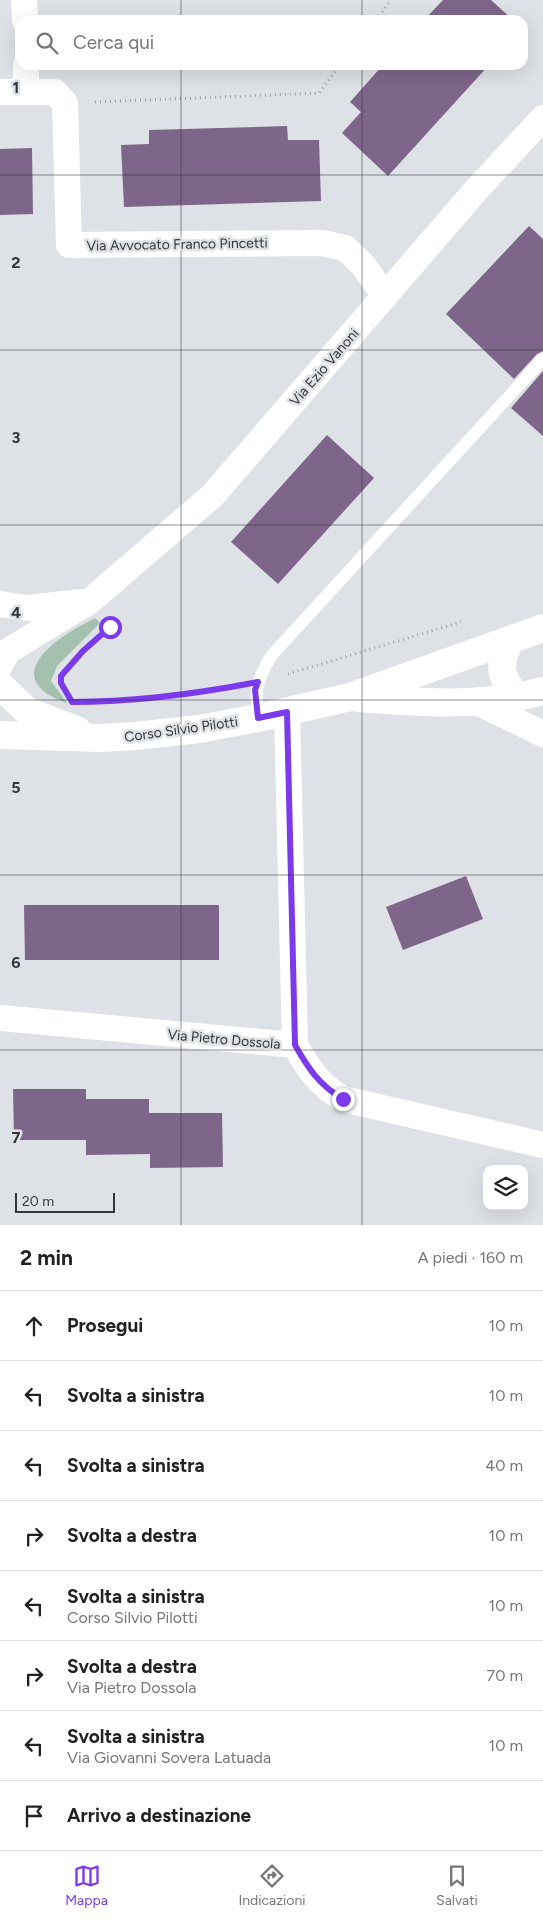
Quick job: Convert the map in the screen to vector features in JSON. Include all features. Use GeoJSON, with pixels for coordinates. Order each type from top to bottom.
{"type":"FeatureCollection","features":[{"type":"Feature","properties":{"kind":"street"},"geometry":{"type":"LineString","coordinates":[[24,0],[25,15]]}},
{"type":"Feature","properties":{"kind":"street"},"geometry":{"type":"LineString","coordinates":[[26,70],[26,92]]}},
{"type":"Feature","properties":{"kind":"street"},"geometry":{"type":"LineString","coordinates":[[0,92],[55,92],[65,103]]}},
{"type":"Feature","properties":{"kind":"street","name":"Via Avvocato Franco Pincetti"},"geometry":{"type":"LineString","coordinates":[[65,103],[69,245],[323,243],[345,248],[363,265],[385,296]]}},
{"type":"Feature","properties":{"kind":"street","name":"Via Ezio Vanoni"},"geometry":{"type":"LineString","coordinates":[[0,665],[8,651],[90,600],[213,496],[477,188],[543,118]]}},
{"type":"Feature","properties":{"kind":"street"},"geometry":{"type":"LineString","coordinates":[[0,604],[28,608],[90,600]]}},
{"type":"Feature","properties":{"kind":"street","name":"Corso Silvio Pilotti"},"geometry":{"type":"LineString","coordinates":[[0,735],[100,738],[199,729],[258,718],[350,697],[510,640],[541,631]]}},
{"type":"Feature","properties":{"kind":"street"},"geometry":{"type":"LineString","coordinates":[[510,640],[504,653],[501,670],[505,682],[517,698]]}},
{"type":"Feature","properties":{"kind":"street","name":"Corso Silvio Pilotti"},"geometry":{"type":"LineString","coordinates":[[0,685],[26,711],[100,738]]}},
{"type":"Feature","properties":{"kind":"street","name":"Corso Silvio Pilotti"},"geometry":{"type":"LineString","coordinates":[[350,697],[398,701],[477,702],[517,698],[543,691]]}},
{"type":"Feature","properties":{"kind":"street"},"geometry":{"type":"LineString","coordinates":[[477,702],[543,734]]}},
{"type":"Feature","properties":{"kind":"street","name":"Via Pietro Dossola"},"geometry":{"type":"LineString","coordinates":[[0,1018],[295,1045],[287,712]]}},
{"type":"Feature","properties":{"kind":"street"},"geometry":{"type":"LineString","coordinates":[[295,1045],[313,1075],[327,1089],[343,1099],[543,1145]]}},
{"type":"Feature","properties":{"kind":"lane"},"geometry":{"type":"LineString","coordinates":[[258,718],[255,690],[272,655],[543,359]]}},
{"type":"Feature","properties":{"kind":"path"},"geometry":{"type":"LineString","coordinates":[[380,15],[391,0]]}},
{"type":"Feature","properties":{"kind":"path"},"geometry":{"type":"LineString","coordinates":[[65,103],[319,92],[336,70]]}},
{"type":"Feature","properties":{"kind":"path"},"geometry":{"type":"LineString","coordinates":[[68,696],[61,683],[61,676],[83,651],[110,627],[90,600]]}},
{"type":"Feature","properties":{"kind":"path"},"geometry":{"type":"LineString","coordinates":[[90,702],[118,702],[194,694],[258,682],[470,619]]}},
{"type":"Feature","properties":{"kind":"green space"},"geometry":{"type":"Polygon","coordinates":[[[95,618],[100,623],[57,666],[51,681],[67,703],[47,693],[37,683],[34,672],[39,660],[48,649],[78,627],[95,618]]]}},
{"type":"Feature","properties":{"kind":"building"},"geometry":{"type":"Polygon","coordinates":[[[443,0],[491,0],[508,15],[429,15],[443,0]]]}},
{"type":"Feature","properties":{"kind":"building"},"geometry":{"type":"Polygon","coordinates":[[[379,70],[484,70],[388,176],[342,133],[361,112],[350,102],[379,70]]]}},
{"type":"Feature","properties":{"kind":"building"},"geometry":{"type":"Polygon","coordinates":[[[287,126],[288,140],[319,140],[321,201],[124,207],[121,145],[149,144],[149,130],[287,126]]]}},
{"type":"Feature","properties":{"kind":"building"},"geometry":{"type":"Polygon","coordinates":[[[32,148],[33,214],[0,215],[0,149],[32,148]]]}},
{"type":"Feature","properties":{"kind":"building"},"geometry":{"type":"Polygon","coordinates":[[[529,226],[543,239],[543,351],[537,354],[514,379],[446,314],[529,226]]]}},
{"type":"Feature","properties":{"kind":"building"},"geometry":{"type":"Polygon","coordinates":[[[543,371],[543,436],[511,408],[543,371]]]}},
{"type":"Feature","properties":{"kind":"building"},"geometry":{"type":"Polygon","coordinates":[[[327,435],[374,478],[278,584],[231,542],[327,435]]]}},
{"type":"Feature","properties":{"kind":"building"},"geometry":{"type":"Polygon","coordinates":[[[466,876],[483,919],[403,950],[386,907],[466,876]]]}},
{"type":"Feature","properties":{"kind":"building"},"geometry":{"type":"Polygon","coordinates":[[[24,905],[219,905],[219,960],[25,960],[24,905]]]}},
{"type":"Feature","properties":{"kind":"building"},"geometry":{"type":"Polygon","coordinates":[[[13,1089],[86,1089],[86,1099],[149,1099],[149,1113],[222,1113],[223,1167],[150,1168],[150,1154],[86,1155],[86,1140],[14,1140],[13,1089]]]}},
{"type":"Feature","properties":{"kind":"route"},"geometry":{"type":"LineString","coordinates":[[110,627],[83,651],[61,676],[61,683],[72,702],[118,702],[194,694],[258,682],[255,690],[258,718],[287,712],[295,1045],[313,1075],[327,1089],[343,1099]]}}]}
